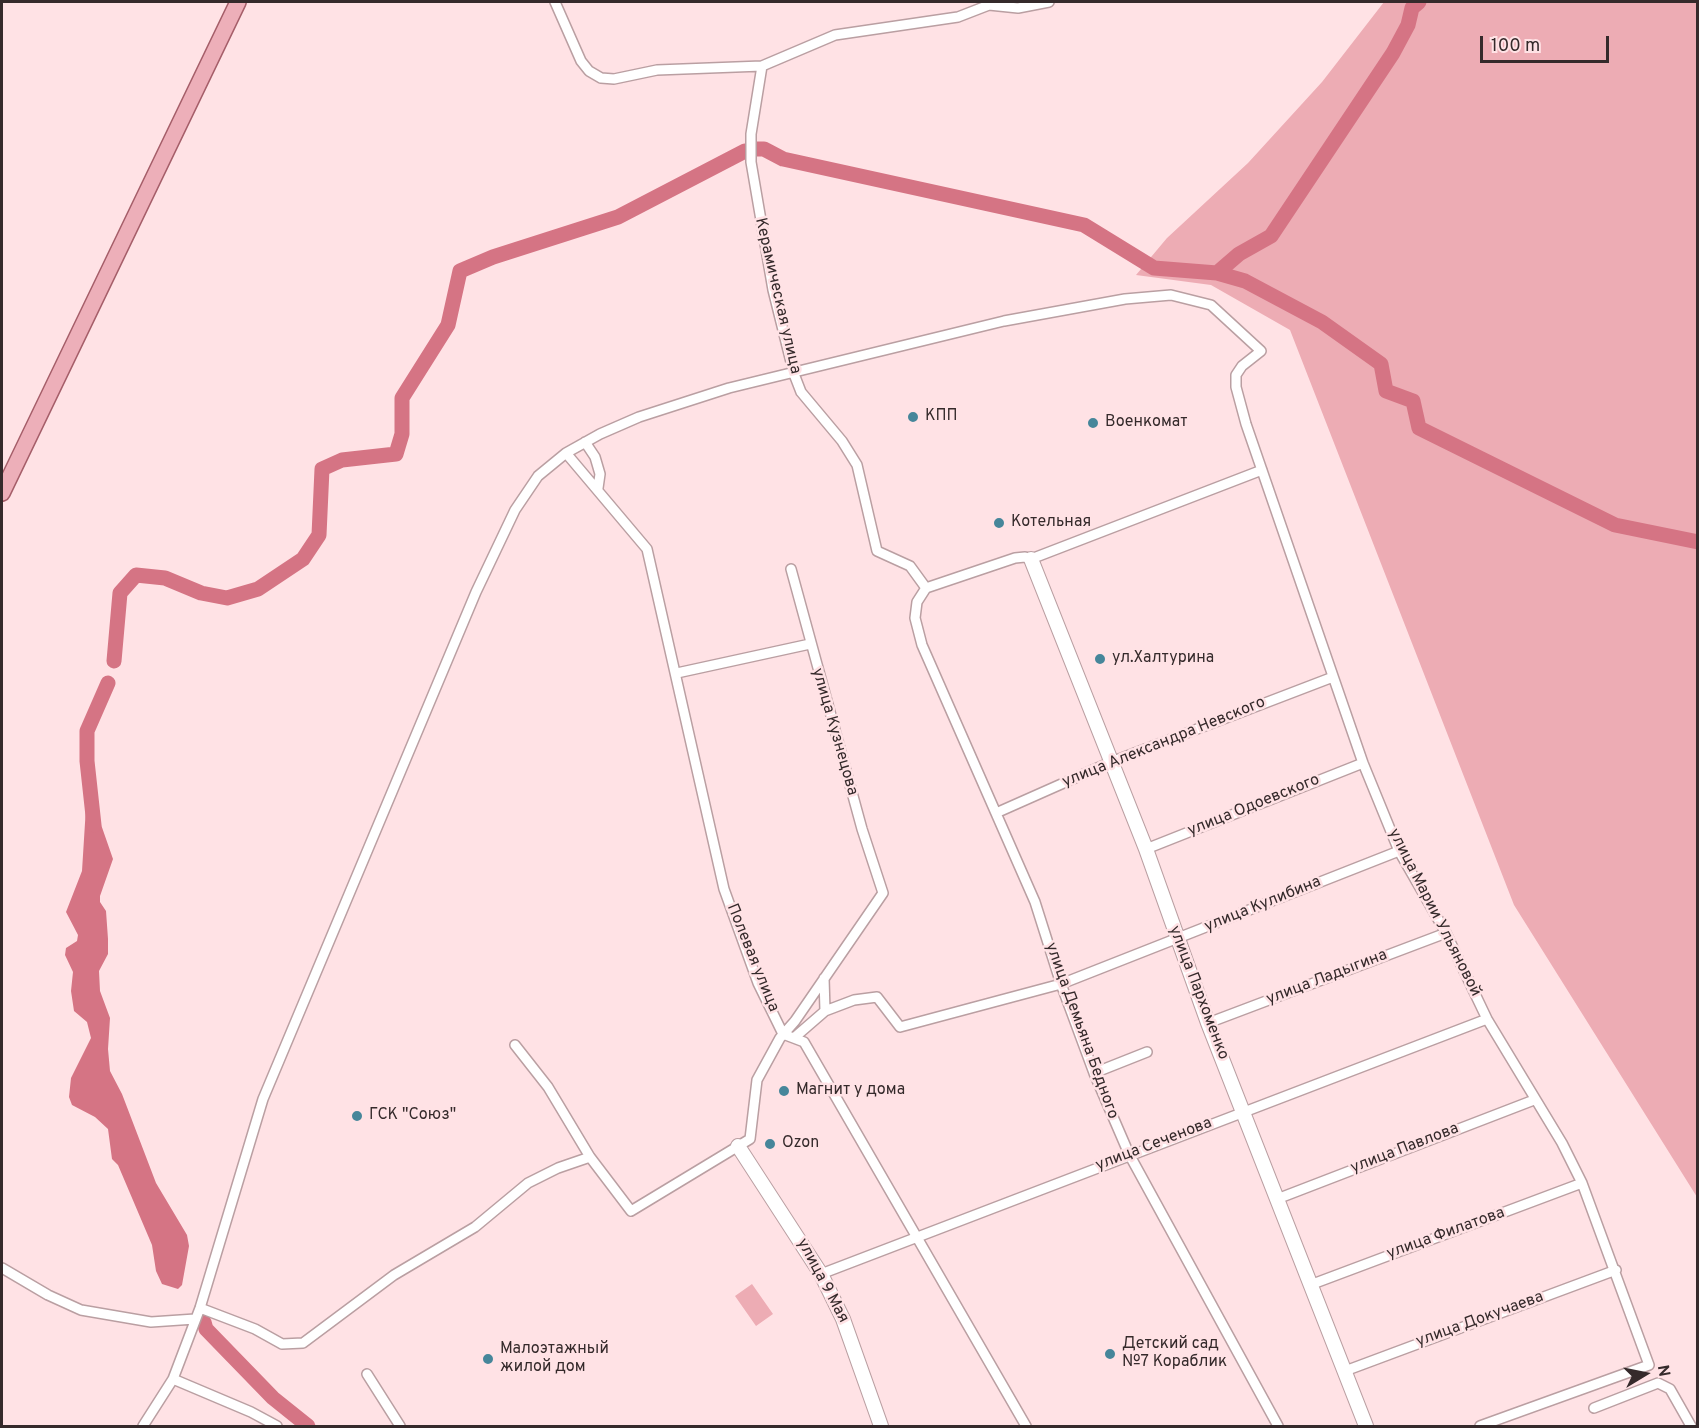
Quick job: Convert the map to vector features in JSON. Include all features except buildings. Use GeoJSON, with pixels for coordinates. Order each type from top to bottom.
{"type":"FeatureCollection","features":[{"type":"Feature","properties":{"kind":"main road"},"geometry":{"type":"LineString","coordinates":[[2,493],[238,2]]}},
{"type":"Feature","properties":{"kind":"street"},"geometry":{"type":"LineString","coordinates":[[555,2],[581,61],[589,71],[601,78],[629,78],[657,70],[762,66],[835,35],[958,17],[989,3],[1018,8],[1049,2]]}},
{"type":"Feature","properties":{"kind":"street","name":"Керамическая улица"},"geometry":{"type":"LineString","coordinates":[[762,66],[751,134],[751,162],[773,290],[794,374],[801,392],[842,441],[857,465],[877,551],[910,566],[926,588]]}},
{"type":"Feature","properties":{"kind":"street","name":"улица Марии Ульяновой"},"geometry":{"type":"LineString","coordinates":[[794,374],[1004,321],[1125,299],[1171,295],[1211,305],[1261,351],[1242,366],[1235,381],[1246,424],[1363,763],[1399,851],[1446,933],[1487,1019],[1562,1143],[1582,1183],[1616,1270],[1649,1365],[1480,1426]]}},
{"type":"Feature","properties":{"kind":"street"},"geometry":{"type":"LineString","coordinates":[[142,1426],[173,1378],[200,1308],[263,1099],[476,592],[526,491],[538,476],[566,453],[639,417],[684,401],[794,374]]}},
{"type":"Feature","properties":{"kind":"street"},"geometry":{"type":"LineString","coordinates":[[585,442],[595,457],[600,474],[598,488]]}},
{"type":"Feature","properties":{"kind":"street","name":"Полевая улица"},"geometry":{"type":"LineString","coordinates":[[566,453],[598,488],[647,549],[677,673],[724,889],[758,982],[783,1034],[795,1037]]}},
{"type":"Feature","properties":{"kind":"street"},"geometry":{"type":"LineString","coordinates":[[926,588],[1015,558],[1031,559],[1262,470]]}},
{"type":"Feature","properties":{"kind":"street","name":"улица Пархоменко"},"geometry":{"type":"LineString","coordinates":[[1031,559],[1146,849],[1208,1023],[1366,1426]]}},
{"type":"Feature","properties":{"kind":"street","name":"улица Кузнецова"},"geometry":{"type":"LineString","coordinates":[[791,569],[862,829],[883,893],[824,978]]}},
{"type":"Feature","properties":{"kind":"street","name":"улица Демьяна Бедного"},"geometry":{"type":"LineString","coordinates":[[926,588],[916,602],[917,631],[1035,902],[1061,984],[1094,1073],[1129,1154],[1278,1426]]}},
{"type":"Feature","properties":{"kind":"street"},"geometry":{"type":"LineString","coordinates":[[677,673],[810,644]]}},
{"type":"Feature","properties":{"kind":"street","name":"улица Александра Невского"},"geometry":{"type":"LineString","coordinates":[[996,813],[1111,762],[1333,676]]}},
{"type":"Feature","properties":{"kind":"street","name":"улица Одоевского"},"geometry":{"type":"LineString","coordinates":[[1146,849],[1363,763]]}},
{"type":"Feature","properties":{"kind":"street","name":"улица Кулибина"},"geometry":{"type":"LineString","coordinates":[[825,1011],[854,1000],[877,997],[900,1027],[1061,984],[1399,851]]}},
{"type":"Feature","properties":{"kind":"street","name":"улица Ладыгина"},"geometry":{"type":"LineString","coordinates":[[1208,1023],[1446,933]]}},
{"type":"Feature","properties":{"kind":"street"},"geometry":{"type":"LineString","coordinates":[[515,1045],[548,1087],[590,1157],[631,1211],[750,1138],[757,1080],[783,1034],[795,1022],[824,978]]}},
{"type":"Feature","properties":{"kind":"street"},"geometry":{"type":"LineString","coordinates":[[824,978],[825,1011],[795,1037],[804,1042],[1026,1426]]}},
{"type":"Feature","properties":{"kind":"street","name":"улица Сеченова"},"geometry":{"type":"LineString","coordinates":[[821,1274],[1129,1154],[1487,1019]]}},
{"type":"Feature","properties":{"kind":"street"},"geometry":{"type":"LineString","coordinates":[[1094,1073],[1147,1052]]}},
{"type":"Feature","properties":{"kind":"street","name":"улица Павлова"},"geometry":{"type":"LineString","coordinates":[[1277,1199],[1534,1100]]}},
{"type":"Feature","properties":{"kind":"street","name":"улица 9 Мая"},"geometry":{"type":"LineString","coordinates":[[738,1146],[821,1274],[843,1319],[881,1426]]}},
{"type":"Feature","properties":{"kind":"street"},"geometry":{"type":"LineString","coordinates":[[200,1308],[255,1329],[282,1344],[303,1343],[394,1275],[475,1227],[528,1183],[558,1168],[590,1157]]}},
{"type":"Feature","properties":{"kind":"street","name":"улица Филатова"},"geometry":{"type":"LineString","coordinates":[[1310,1285],[1582,1183]]}},
{"type":"Feature","properties":{"kind":"street"},"geometry":{"type":"LineString","coordinates":[[2,1268],[48,1295],[81,1310],[151,1322],[195,1319]]}},
{"type":"Feature","properties":{"kind":"street","name":"улица Докучаева"},"geometry":{"type":"LineString","coordinates":[[1345,1371],[1616,1270]]}},
{"type":"Feature","properties":{"kind":"street"},"geometry":{"type":"LineString","coordinates":[[367,1374],[400,1426]]}},
{"type":"Feature","properties":{"kind":"street"},"geometry":{"type":"LineString","coordinates":[[173,1378],[251,1412],[277,1426]]}},
{"type":"Feature","properties":{"kind":"street"},"geometry":{"type":"LineString","coordinates":[[1594,1408],[1658,1383],[1670,1389],[1691,1426]]}},
{"type":"Feature","properties":{"kind":"shaded area"},"geometry":{"type":"Polygon","coordinates":[[[1384,2],[1697,2],[1697,1197],[1514,905],[1290,330],[1211,285],[1136,275],[1167,238],[1248,163],[1322,82],[1384,2]]]}},
{"type":"Feature","properties":{"kind":"shaded area"},"geometry":{"type":"Polygon","coordinates":[[[91,805],[97,813],[113,859],[100,896],[100,902],[106,911],[108,939],[108,954],[99,971],[100,991],[110,1018],[108,1049],[110,1071],[122,1094],[156,1183],[187,1235],[189,1246],[182,1285],[178,1289],[162,1284],[156,1271],[152,1245],[118,1165],[112,1159],[108,1129],[95,1117],[72,1105],[69,1097],[71,1078],[91,1038],[87,1022],[74,1011],[71,991],[73,972],[65,955],[66,948],[77,941],[78,935],[66,912],[82,871],[86,807],[91,805]]]}},
{"type":"Feature","properties":{"kind":"shaded area"},"geometry":{"type":"Polygon","coordinates":[[[752,1284],[773,1314],[756,1326],[735,1296],[752,1284]]]}},
{"type":"Feature","properties":{"kind":"waterway"},"geometry":{"type":"LineString","coordinates":[[1217,273],[1239,254],[1271,236],[1393,53],[1408,25],[1412,8],[1419,2]]}},
{"type":"Feature","properties":{"kind":"waterway"},"geometry":{"type":"LineString","coordinates":[[755,149],[764,149],[783,159],[1084,225],[1154,268],[1217,273],[1245,281],[1322,322],[1381,364],[1386,391],[1413,401],[1419,428],[1615,525],[1698,542]]}},
{"type":"Feature","properties":{"kind":"waterway"},"geometry":{"type":"LineString","coordinates":[[114,661],[120,593],[136,575],[165,578],[201,593],[227,598],[258,589],[303,559],[319,535],[322,469],[342,460],[396,454],[402,434],[402,398],[448,325],[460,271],[493,257],[618,217],[745,151]]}},
{"type":"Feature","properties":{"kind":"waterway"},"geometry":{"type":"LineString","coordinates":[[94,825],[87,761],[87,731],[108,683]]}},
{"type":"Feature","properties":{"kind":"waterway"},"geometry":{"type":"LineString","coordinates":[[204,1322],[206,1329],[273,1398],[308,1426]]}},
{"type":"Feature","properties":{"kind":"place","name":"КПП"},"geometry":{"type":"Point","coordinates":[913,417]}},
{"type":"Feature","properties":{"kind":"place","name":"Военкомат"},"geometry":{"type":"Point","coordinates":[1093,423]}},
{"type":"Feature","properties":{"kind":"place","name":"Котельная"},"geometry":{"type":"Point","coordinates":[999,523]}},
{"type":"Feature","properties":{"kind":"place","name":"ул.Халтурина"},"geometry":{"type":"Point","coordinates":[1100,659]}},
{"type":"Feature","properties":{"kind":"place","name":"Магнит у дома"},"geometry":{"type":"Point","coordinates":[784,1091]}},
{"type":"Feature","properties":{"kind":"place","name":"ГСК \"Союз\""},"geometry":{"type":"Point","coordinates":[357,1116]}},
{"type":"Feature","properties":{"kind":"place","name":"Ozon"},"geometry":{"type":"Point","coordinates":[770,1144]}},
{"type":"Feature","properties":{"kind":"place","name":"Детский сад №7 Кораблик"},"geometry":{"type":"Point","coordinates":[1110,1354]}},
{"type":"Feature","properties":{"kind":"place","name":"Малоэтажный жилой дом"},"geometry":{"type":"Point","coordinates":[488,1359]}}]}
